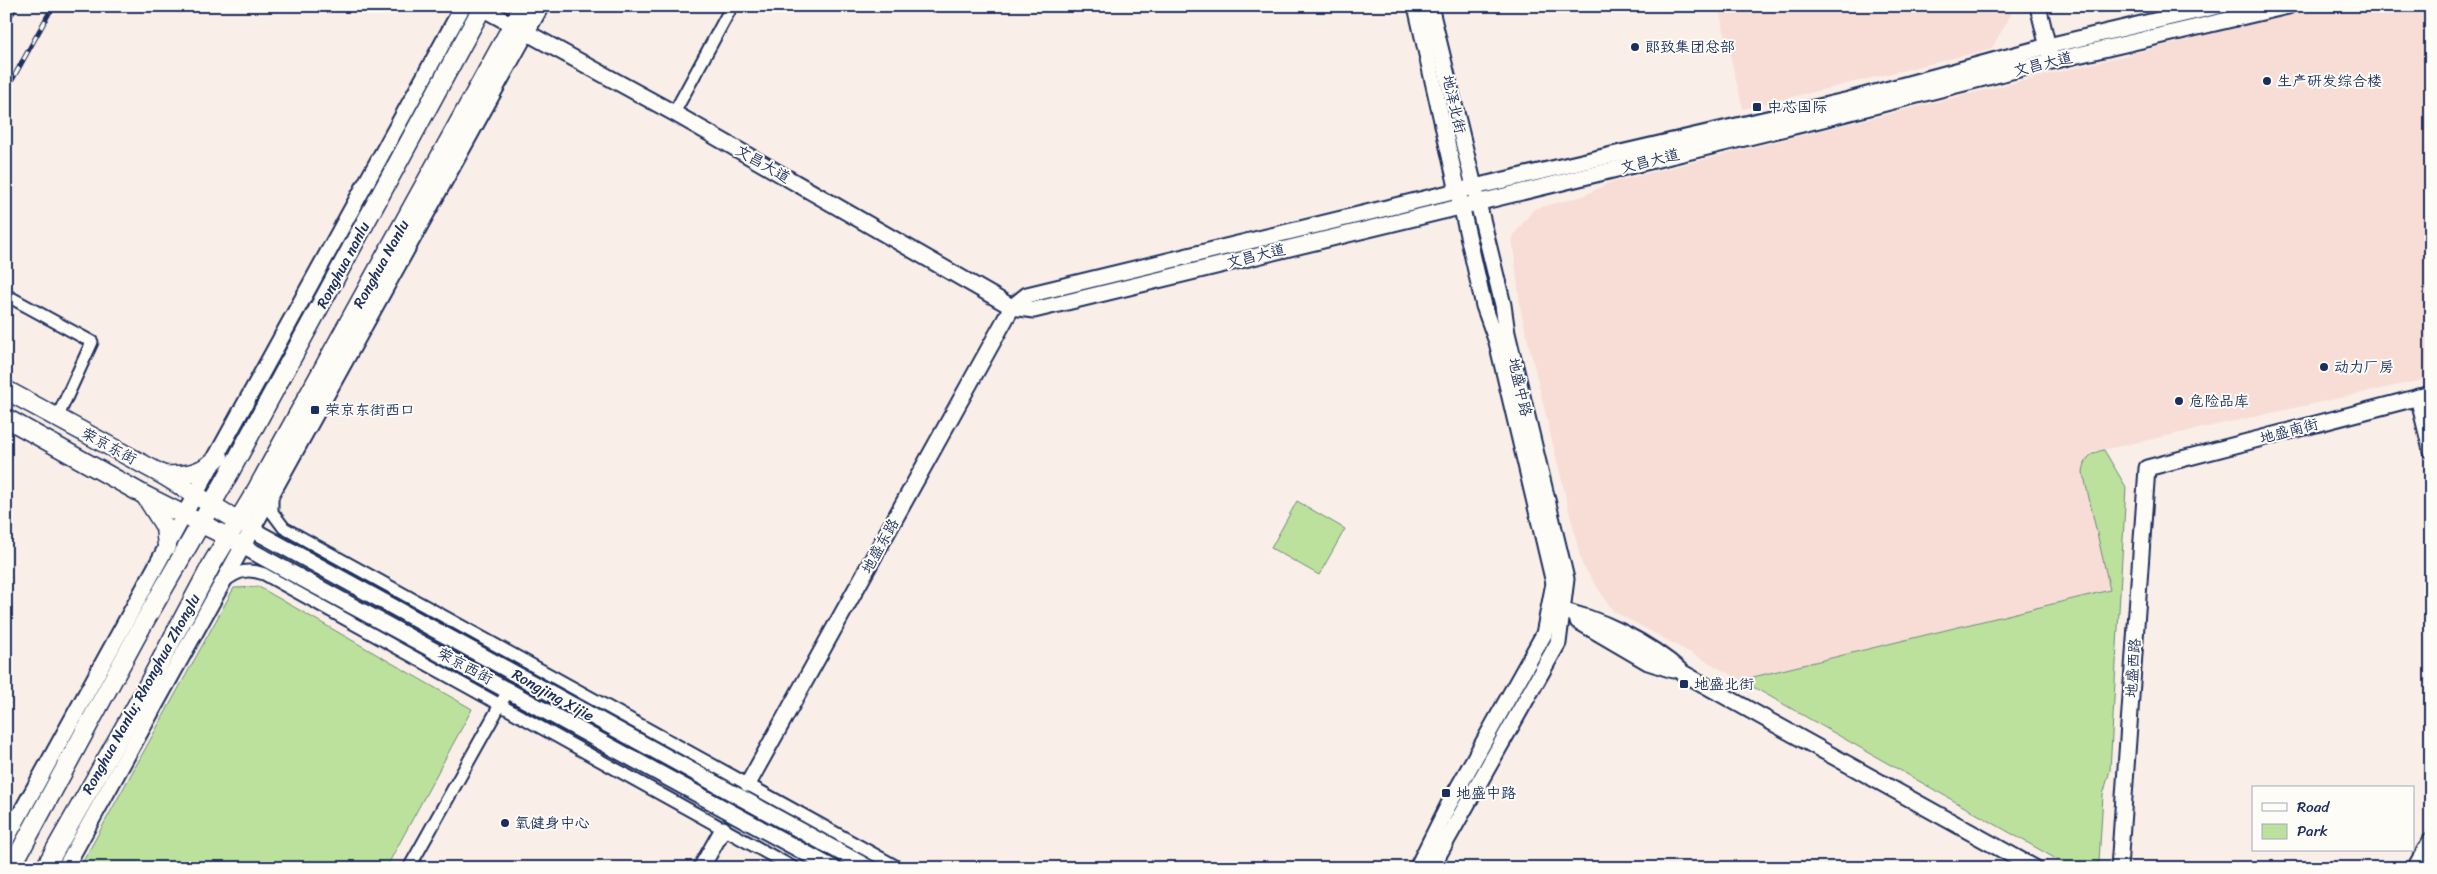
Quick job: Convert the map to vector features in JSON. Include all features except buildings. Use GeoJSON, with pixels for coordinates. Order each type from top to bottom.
{"type":"FeatureCollection","features":[{"type":"Feature","properties":{"kind":"main road","name":"Ronghua Nanlu"},"geometry":{"type":"LineString","coordinates":[[245,526],[431,174],[520,29],[523,6]]}},
{"type":"Feature","properties":{"kind":"main road","name":"Ronghua nanlu"},"geometry":{"type":"LineString","coordinates":[[192,519],[211,504],[304,337],[481,7]]}},
{"type":"Feature","properties":{"kind":"main road","name":"荣京东街"},"geometry":{"type":"LineString","coordinates":[[6,390],[163,475],[245,526]]}},
{"type":"Feature","properties":{"kind":"main road","name":"荣京东街"},"geometry":{"type":"LineString","coordinates":[[6,418],[146,496],[228,537]]}},
{"type":"Feature","properties":{"kind":"main road"},"geometry":{"type":"LineString","coordinates":[[163,475],[198,473],[212,464],[219,456]]}},
{"type":"Feature","properties":{"kind":"main road"},"geometry":{"type":"LineString","coordinates":[[146,496],[165,527],[167,546]]}},
{"type":"Feature","properties":{"kind":"main road","name":"Ronghua Nanlu; Rhonghua Zhonglu"},"geometry":{"type":"LineString","coordinates":[[11,868],[142,626],[192,519]]}},
{"type":"Feature","properties":{"kind":"main road","name":"Ronghua Nanlu; Rhonghua Zhonglu"},"geometry":{"type":"LineString","coordinates":[[44,868],[142,696],[228,537],[245,526]]}},
{"type":"Feature","properties":{"kind":"street"},"geometry":{"type":"LineString","coordinates":[[6,10],[8,6]]}},
{"type":"Feature","properties":{"kind":"street"},"geometry":{"type":"LineString","coordinates":[[6,840],[167,546],[192,519],[196,495],[464,6]]}},
{"type":"Feature","properties":{"kind":"street"},"geometry":{"type":"LineString","coordinates":[[66,868],[174,669],[244,546],[245,526],[272,494],[463,147],[520,29],[541,6]]}},
{"type":"Feature","properties":{"kind":"street"},"geometry":{"type":"LineString","coordinates":[[674,113],[732,6]]}},
{"type":"Feature","properties":{"kind":"street","name":"地泽北街"},"geometry":{"type":"LineString","coordinates":[[1416,6],[1461,206]]}},
{"type":"Feature","properties":{"kind":"street","name":"地泽北街"},"geometry":{"type":"LineString","coordinates":[[1430,6],[1477,203]]}},
{"type":"Feature","properties":{"kind":"street"},"geometry":{"type":"LineString","coordinates":[[2038,6],[2050,54]]}},
{"type":"Feature","properties":{"kind":"street","name":"文昌大道"},"geometry":{"type":"LineString","coordinates":[[481,7],[674,113],[1012,307],[1034,310],[1477,203],[2050,54],[2218,6]]}},
{"type":"Feature","properties":{"kind":"street","name":"文昌大道"},"geometry":{"type":"LineString","coordinates":[[1012,307],[1027,296],[1473,187],[2050,54],[2288,6]]}},
{"type":"Feature","properties":{"kind":"street"},"geometry":{"type":"LineString","coordinates":[[431,174],[463,147]]}},
{"type":"Feature","properties":{"kind":"street","name":"地盛中路"},"geometry":{"type":"LineString","coordinates":[[1417,868],[1449,804],[1544,634],[1556,610],[1566,579],[1507,333],[1503,305],[1477,203]]}},
{"type":"Feature","properties":{"kind":"street","name":"地盛中路"},"geometry":{"type":"LineString","coordinates":[[1431,868],[1558,643],[1554,583],[1497,342],[1484,306],[1461,206]]}},
{"type":"Feature","properties":{"kind":"street"},"geometry":{"type":"LineString","coordinates":[[6,294],[92,342],[58,418]]}},
{"type":"Feature","properties":{"kind":"street","name":"地盛东路"},"geometry":{"type":"LineString","coordinates":[[748,784],[1012,307]]}},
{"type":"Feature","properties":{"kind":"street"},"geometry":{"type":"LineString","coordinates":[[270,363],[304,337]]}},
{"type":"Feature","properties":{"kind":"street"},"geometry":{"type":"LineString","coordinates":[[2424,396],[2431,450]]}},
{"type":"Feature","properties":{"kind":"street","name":"地盛南街"},"geometry":{"type":"LineString","coordinates":[[2147,468],[2424,396]]}},
{"type":"Feature","properties":{"kind":"street","name":"地盛西路"},"geometry":{"type":"LineString","coordinates":[[2119,868],[2147,468]]}},
{"type":"Feature","properties":{"kind":"street"},"geometry":{"type":"LineString","coordinates":[[272,494],[272,512],[284,528],[900,868]]}},
{"type":"Feature","properties":{"kind":"street","name":"Rongjing Xijie"},"geometry":{"type":"LineString","coordinates":[[245,526],[869,868]]}},
{"type":"Feature","properties":{"kind":"street","name":"荣京西街"},"geometry":{"type":"LineString","coordinates":[[228,537],[509,689],[833,868]]}},
{"type":"Feature","properties":{"kind":"street"},"geometry":{"type":"LineString","coordinates":[[223,582],[246,571],[253,570],[264,574],[794,868]]}},
{"type":"Feature","properties":{"kind":"street"},"geometry":{"type":"LineString","coordinates":[[1556,610],[1648,662],[1682,673],[2035,868]]}},
{"type":"Feature","properties":{"kind":"street"},"geometry":{"type":"LineString","coordinates":[[142,696],[174,669]]}},
{"type":"Feature","properties":{"kind":"street"},"geometry":{"type":"LineString","coordinates":[[409,868],[509,689]]}},
{"type":"Feature","properties":{"kind":"street"},"geometry":{"type":"LineString","coordinates":[[701,868],[723,829]]}},
{"type":"Feature","properties":{"kind":"street"},"geometry":{"type":"LineString","coordinates":[[2415,868],[2431,840]]}},
{"type":"Feature","properties":{"kind":"shaded area"},"geometry":{"type":"Polygon","coordinates":[[[1718,6],[2008,6],[2011,15],[1991,49],[1743,109],[1718,6]]]}},
{"type":"Feature","properties":{"kind":"shaded area","name":"中芯国际"},"geometry":{"type":"Polygon","coordinates":[[[2325,6],[2431,6],[2431,378],[2093,452],[2084,463],[2083,472],[2110,590],[1741,680],[1613,611],[1582,564],[1521,312],[1512,237],[1534,209],[1583,196],[1609,183],[2325,6]]]}},
{"type":"Feature","properties":{"kind":"green space"},"geometry":{"type":"Polygon","coordinates":[[[2104,450],[2126,487],[2110,770],[2103,795],[2099,862],[2093,868],[2072,868],[1741,680],[2110,590],[2083,472],[2089,457],[2104,450]]]}},
{"type":"Feature","properties":{"kind":"green space"},"geometry":{"type":"Polygon","coordinates":[[[1297,501],[1345,529],[1319,575],[1271,548],[1297,501]]]}},
{"type":"Feature","properties":{"kind":"green space"},"geometry":{"type":"Polygon","coordinates":[[[259,587],[472,709],[386,868],[80,867],[234,588],[259,587]]]}},
{"type":"Feature","properties":{"kind":"railway"},"geometry":{"type":"LineString","coordinates":[[6,91],[53,6]]}},
{"type":"Feature","properties":{"kind":"place","name":"郎致集团总部"},"geometry":{"type":"Point","coordinates":[1635,47]}},
{"type":"Feature","properties":{"kind":"place","name":"生产研发综合楼"},"geometry":{"type":"Point","coordinates":[2267,81]}},
{"type":"Feature","properties":{"kind":"place","name":"中芯国际"},"geometry":{"type":"Point","coordinates":[1757,107]}},
{"type":"Feature","properties":{"kind":"place","name":"动力厂房"},"geometry":{"type":"Point","coordinates":[2324,367]}},
{"type":"Feature","properties":{"kind":"place","name":"危险品库"},"geometry":{"type":"Point","coordinates":[2179,401]}},
{"type":"Feature","properties":{"kind":"place","name":"荣京东街西口"},"geometry":{"type":"Point","coordinates":[315,410]}},
{"type":"Feature","properties":{"kind":"place","name":"地盛北街"},"geometry":{"type":"Point","coordinates":[1684,684]}},
{"type":"Feature","properties":{"kind":"place","name":"地盛中路"},"geometry":{"type":"Point","coordinates":[1446,793]}},
{"type":"Feature","properties":{"kind":"place","name":"氧健身中心"},"geometry":{"type":"Point","coordinates":[505,823]}}]}
